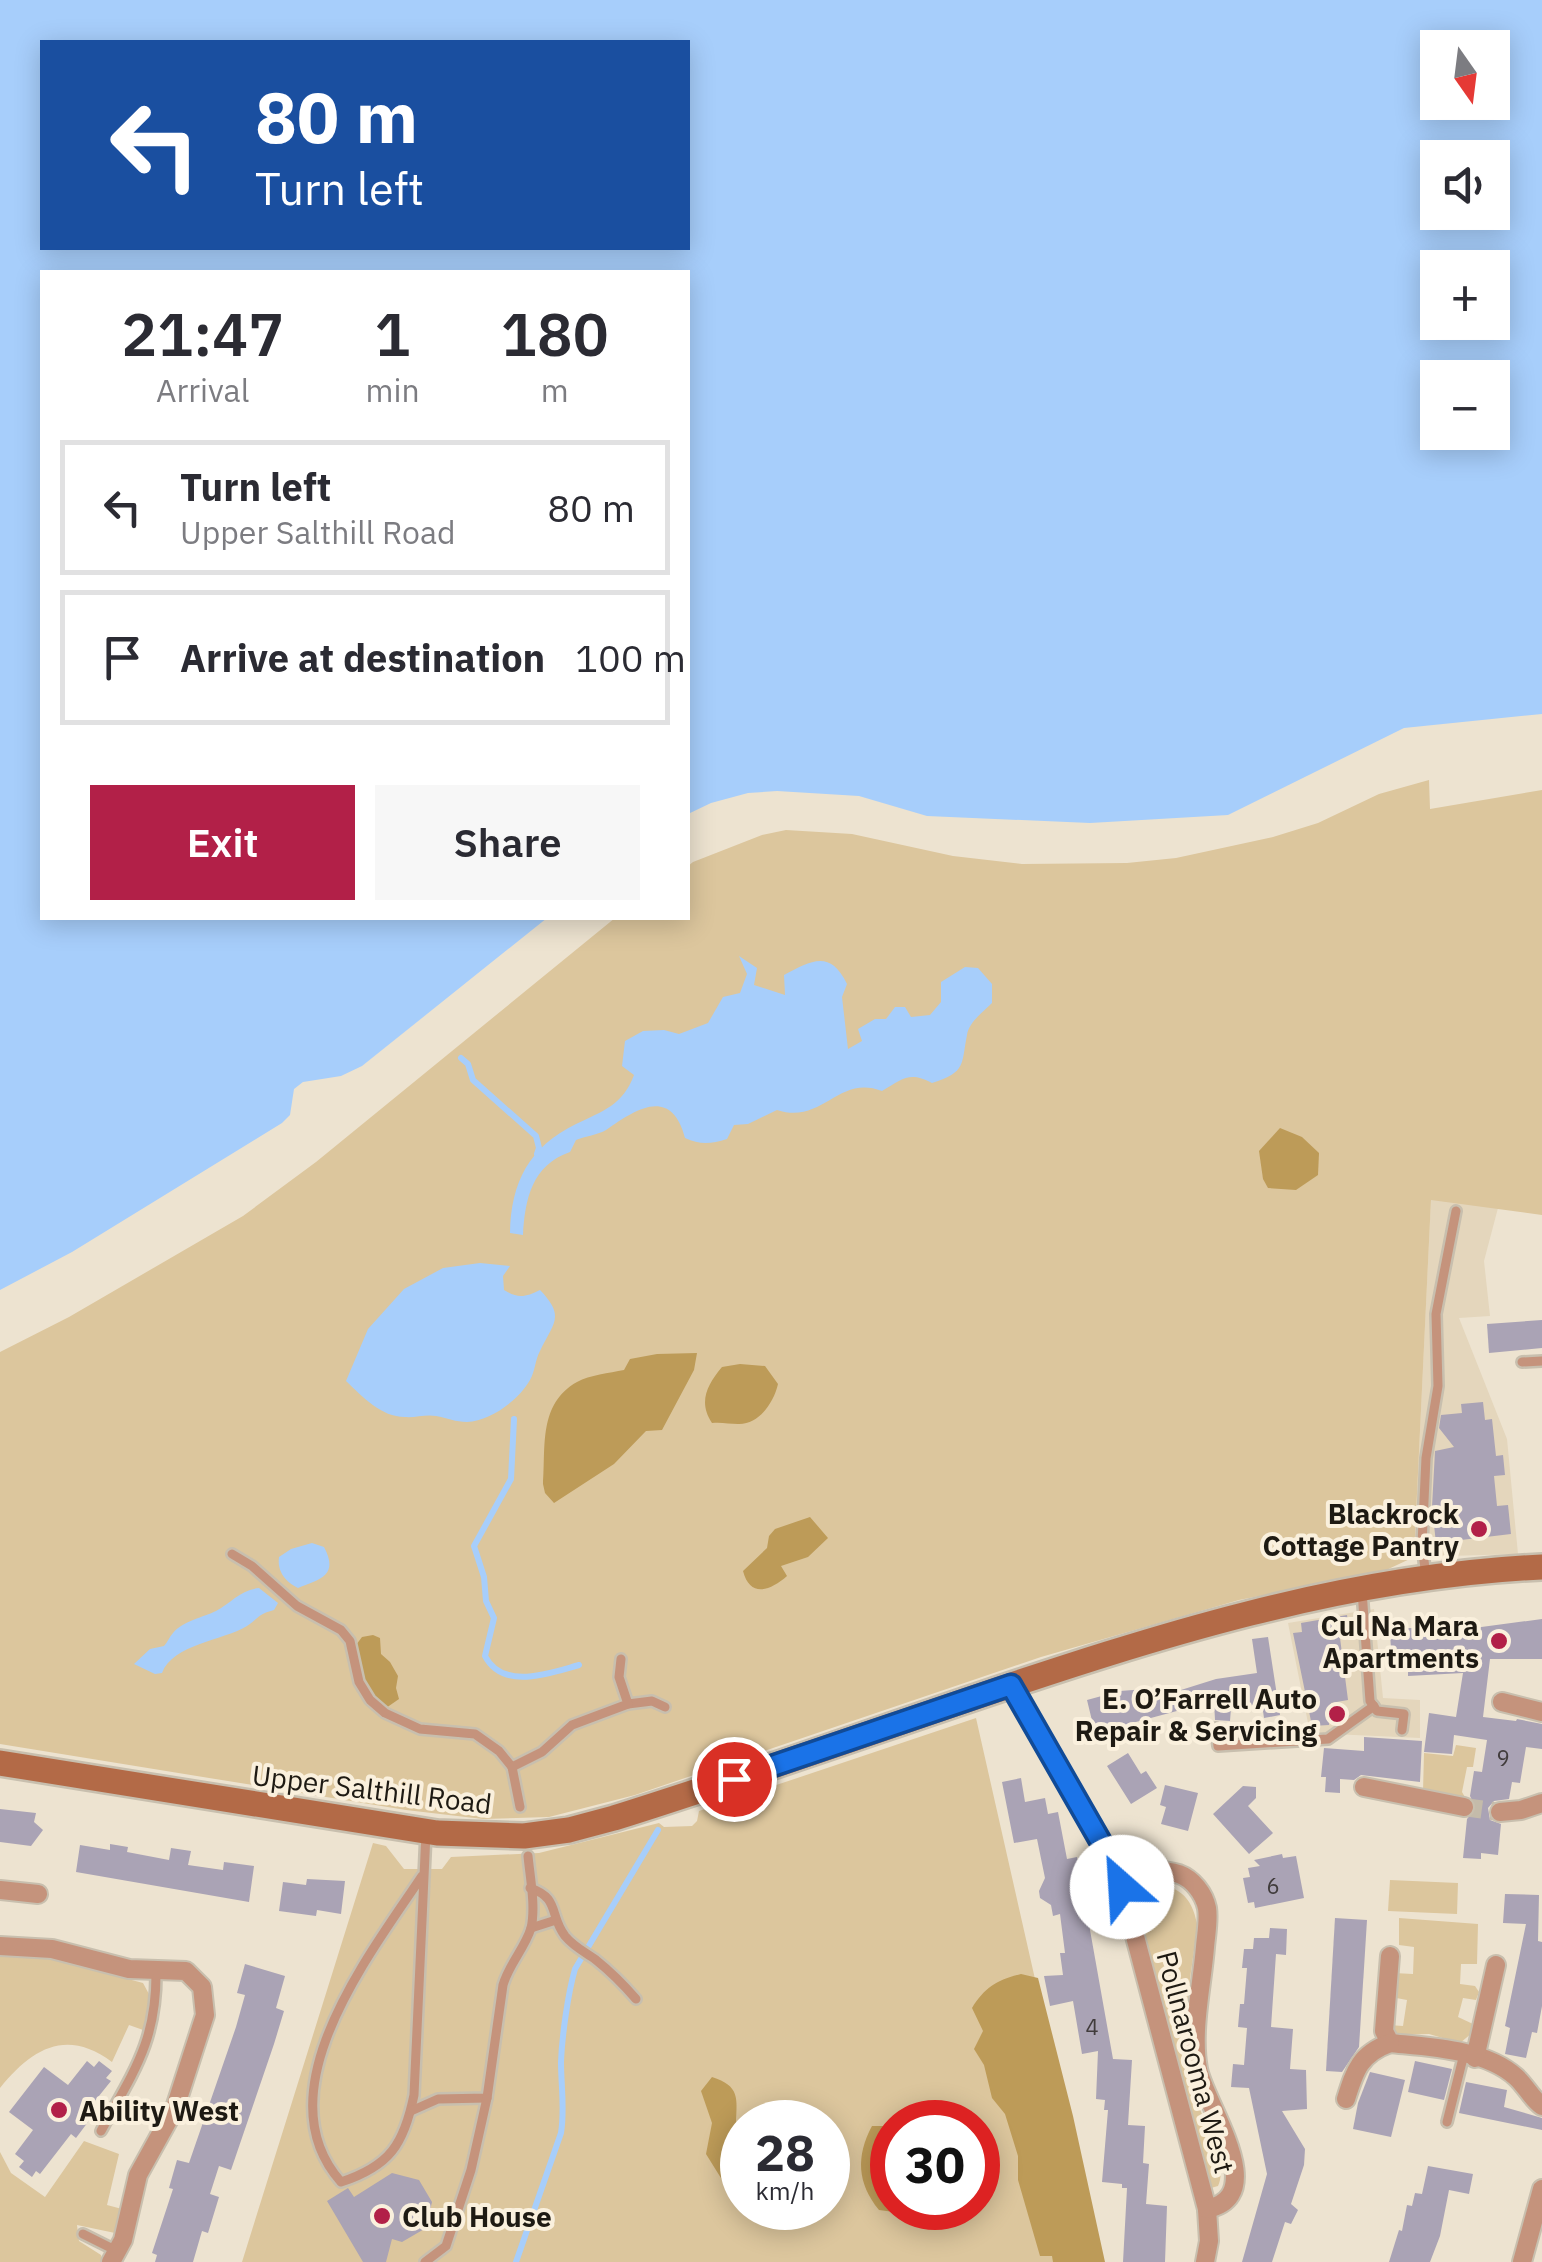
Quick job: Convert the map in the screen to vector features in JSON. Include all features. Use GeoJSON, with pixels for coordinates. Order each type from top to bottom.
{"type":"FeatureCollection","features":[{"type":"Feature","properties":{"kind":"main road","name":"Upper Salthill Road"},"geometry":{"type":"LineString","coordinates":[[0,1763],[426,1831],[506,1836],[569,1830],[700,1791],[1011,1685],[1247,1613],[1426,1580],[1542,1567]]}},
{"type":"Feature","properties":{"kind":"street","name":"Pollnarooma West"},"geometry":{"type":"LineString","coordinates":[[1011,1685],[1118,1872],[1207,2209],[1209,2241],[1205,2262]]}},
{"type":"Feature","properties":{"kind":"street"},"geometry":{"type":"LineString","coordinates":[[1502,1702],[1542,1712]]}},
{"type":"Feature","properties":{"kind":"street"},"geometry":{"type":"LineString","coordinates":[[1364,1788],[1464,1807]]}},
{"type":"Feature","properties":{"kind":"street"},"geometry":{"type":"LineString","coordinates":[[1500,1812],[1542,1803]]}},
{"type":"Feature","properties":{"kind":"street","name":"Pollnarooma West"},"geometry":{"type":"LineString","coordinates":[[1118,1872],[1155,1870],[1179,1874],[1194,1883],[1207,1907],[1198,2066],[1236,2175],[1228,2196],[1218,2206],[1207,2209]]}},
{"type":"Feature","properties":{"kind":"street"},"geometry":{"type":"LineString","coordinates":[[0,1890],[38,1894]]}},
{"type":"Feature","properties":{"kind":"street"},"geometry":{"type":"LineString","coordinates":[[0,1946],[52,1949],[130,1969],[186,1970],[195,1977],[206,2001],[175,2108],[138,2175],[127,2226],[114,2257]]}},
{"type":"Feature","properties":{"kind":"street"},"geometry":{"type":"LineString","coordinates":[[1390,1956],[1384,2031],[1390,2043]]}},
{"type":"Feature","properties":{"kind":"street"},"geometry":{"type":"LineString","coordinates":[[1469,2056],[1492,1991],[1496,1965]]}},
{"type":"Feature","properties":{"kind":"street"},"geometry":{"type":"LineString","coordinates":[[1346,2099],[1358,2062],[1373,2049],[1390,2043],[1432,2044],[1517,2078],[1542,2106]]}},
{"type":"Feature","properties":{"kind":"street"},"geometry":{"type":"LineString","coordinates":[[1522,2262],[1542,2189]]}},
{"type":"Feature","properties":{"kind":"lane"},"geometry":{"type":"LineString","coordinates":[[1426,1580],[1423,1526],[1426,1458],[1438,1386],[1436,1314],[1456,1211]]}},
{"type":"Feature","properties":{"kind":"lane"},"geometry":{"type":"LineString","coordinates":[[1522,1362],[1542,1361]]}},
{"type":"Feature","properties":{"kind":"lane"},"geometry":{"type":"LineString","coordinates":[[232,1554],[252,1566],[297,1606],[340,1630],[350,1641],[359,1682],[370,1700],[385,1712],[420,1729],[475,1734],[499,1750],[512,1767],[520,1808]]}},
{"type":"Feature","properties":{"kind":"lane"},"geometry":{"type":"LineString","coordinates":[[1362,1591],[1367,1680],[1374,1706],[1377,1711],[1404,1714],[1402,1730]]}},
{"type":"Feature","properties":{"kind":"lane"},"geometry":{"type":"LineString","coordinates":[[621,1660],[619,1677],[628,1704]]}},
{"type":"Feature","properties":{"kind":"lane"},"geometry":{"type":"LineString","coordinates":[[512,1767],[542,1752],[572,1725],[628,1704],[652,1701],[666,1707]]}},
{"type":"Feature","properties":{"kind":"lane"},"geometry":{"type":"LineString","coordinates":[[1216,1728],[1218,1746],[1328,1739],[1374,1706]]}},
{"type":"Feature","properties":{"kind":"lane"},"geometry":{"type":"LineString","coordinates":[[422,1876],[352,1987],[323,2046],[314,2080],[312,2123],[330,2169],[341,2182],[370,2173],[393,2151],[408,2126],[418,2020],[426,1831]]}},
{"type":"Feature","properties":{"kind":"lane"},"geometry":{"type":"LineString","coordinates":[[425,2262],[446,2246],[471,2170],[487,2098],[503,1985],[530,1928],[528,1856]]}},
{"type":"Feature","properties":{"kind":"lane"},"geometry":{"type":"LineString","coordinates":[[530,1888],[543,1892],[554,1904],[556,1920],[579,1950],[616,1976],[636,1999]]}},
{"type":"Feature","properties":{"kind":"lane"},"geometry":{"type":"LineString","coordinates":[[530,1928],[556,1920]]}},
{"type":"Feature","properties":{"kind":"lane"},"geometry":{"type":"LineString","coordinates":[[100,2131],[149,2041],[156,1970]]}},
{"type":"Feature","properties":{"kind":"lane"},"geometry":{"type":"LineString","coordinates":[[1447,2122],[1469,2056]]}},
{"type":"Feature","properties":{"kind":"lane"},"geometry":{"type":"LineString","coordinates":[[410,2110],[438,2100],[487,2098]]}},
{"type":"Feature","properties":{"kind":"lane"},"geometry":{"type":"LineString","coordinates":[[83,2234],[114,2257]]}},
{"type":"Feature","properties":{"kind":"shaded area"},"geometry":{"type":"Polygon","coordinates":[[[1429,780],[1430,809],[1542,790],[1542,1215],[1431,1200],[1414,1557],[1382,1572],[1239,1600],[1041,1657],[635,1795],[549,1817],[483,1819],[406,1810],[0,1744],[0,1352],[69,1317],[243,1216],[316,1162],[613,920],[690,920],[693,862],[762,835],[786,830],[852,834],[953,856],[1022,864],[1127,863],[1176,858],[1273,837],[1318,823],[1379,794],[1429,780]]]}},
{"type":"Feature","properties":{"kind":"shaded area"},"geometry":{"type":"Polygon","coordinates":[[[1280,1128],[1302,1137],[1319,1153],[1318,1175],[1296,1190],[1268,1188],[1263,1179],[1259,1151],[1280,1128]]]}},
{"type":"Feature","properties":{"kind":"shaded area"},"geometry":{"type":"Polygon","coordinates":[[[1431,1199],[1498,1208],[1484,1261],[1490,1316],[1459,1318],[1507,1439],[1518,1554],[1414,1557],[1431,1199]]]}},
{"type":"Feature","properties":{"kind":"shaded area"},"geometry":{"type":"Polygon","coordinates":[[[697,1353],[694,1370],[662,1430],[646,1431],[614,1464],[554,1503],[543,1484],[546,1427],[564,1391],[588,1378],[624,1370],[630,1359],[697,1353]]]}},
{"type":"Feature","properties":{"kind":"shaded area"},"geometry":{"type":"Polygon","coordinates":[[[765,1366],[778,1384],[773,1398],[753,1421],[712,1423],[705,1401],[709,1387],[722,1367],[765,1366]]]}},
{"type":"Feature","properties":{"kind":"shaded area"},"geometry":{"type":"Polygon","coordinates":[[[810,1517],[828,1538],[808,1557],[781,1566],[787,1576],[774,1585],[761,1589],[750,1585],[743,1571],[767,1548],[775,1529],[810,1517]]]}},
{"type":"Feature","properties":{"kind":"shaded area"},"geometry":{"type":"Polygon","coordinates":[[[1374,1609],[1383,1698],[1420,1700],[1420,1738],[1310,1733],[1288,1623],[1374,1609]]]}},
{"type":"Feature","properties":{"kind":"shaded area"},"geometry":{"type":"Polygon","coordinates":[[[362,1637],[380,1638],[381,1654],[398,1676],[399,1699],[386,1708],[367,1686],[356,1645],[362,1637]]]}},
{"type":"Feature","properties":{"kind":"shaded area"},"geometry":{"type":"Polygon","coordinates":[[[976,1718],[1099,2262],[242,2262],[373,1843],[386,1846],[404,1869],[442,1869],[451,1857],[539,1853],[659,1823],[664,1827],[692,1826],[699,1811],[976,1718]]]}},
{"type":"Feature","properties":{"kind":"shaded area"},"geometry":{"type":"Polygon","coordinates":[[[1456,1745],[1476,1748],[1462,1792],[1466,1799],[1423,1792],[1424,1753],[1453,1756],[1456,1745]]]}},
{"type":"Feature","properties":{"kind":"shaded area"},"geometry":{"type":"Polygon","coordinates":[[[1390,1880],[1458,1883],[1457,1914],[1388,1911],[1390,1880]]]}},
{"type":"Feature","properties":{"kind":"shaded area"},"geometry":{"type":"Polygon","coordinates":[[[1148,1884],[1167,1886],[1182,1894],[1197,1924],[1187,2003],[1186,2064],[1189,2082],[1220,2163],[1218,2186],[1211,2188],[1134,1897],[1138,1889],[1148,1884]]]}},
{"type":"Feature","properties":{"kind":"shaded area"},"geometry":{"type":"Polygon","coordinates":[[[1399,1918],[1478,1924],[1477,1964],[1461,1964],[1460,1984],[1475,1986],[1479,1992],[1476,2000],[1463,1998],[1458,2017],[1473,2024],[1472,2033],[1460,2043],[1429,2034],[1393,2035],[1389,2025],[1403,2026],[1407,2000],[1391,1997],[1394,1973],[1413,1974],[1414,1947],[1399,1945],[1399,1918]]]}},
{"type":"Feature","properties":{"kind":"shaded area"},"geometry":{"type":"Polygon","coordinates":[[[0,1956],[46,1957],[143,1983],[150,1996],[146,2031],[129,2025],[112,2062],[80,2046],[51,2047],[25,2062],[0,2088],[0,1956]]]}},
{"type":"Feature","properties":{"kind":"shaded area"},"geometry":{"type":"Polygon","coordinates":[[[1021,1974],[1038,1978],[1105,2262],[1053,2262],[1052,2256],[1040,2256],[1018,2180],[1018,2156],[1005,2114],[1000,2100],[992,2098],[984,2065],[974,2049],[983,2031],[972,2008],[992,1985],[1021,1974]]]}},
{"type":"Feature","properties":{"kind":"shaded area"},"geometry":{"type":"Polygon","coordinates":[[[712,2077],[728,2084],[735,2094],[736,2100],[720,2100],[720,2176],[706,2154],[712,2123],[701,2091],[712,2077]]]}},
{"type":"Feature","properties":{"kind":"shaded area"},"geometry":{"type":"Polygon","coordinates":[[[870,2131],[870,2197],[861,2169],[870,2131]]]}},
{"type":"Feature","properties":{"kind":"shaded area"},"geometry":{"type":"Polygon","coordinates":[[[84,2141],[119,2154],[107,2205],[122,2209],[115,2233],[77,2225],[79,2241],[101,2255],[103,2262],[0,2262],[0,2152],[11,2173],[45,2197],[84,2141]]]}},
{"type":"Feature","properties":{"kind":"water"},"geometry":{"type":"Polygon","coordinates":[[[0,0],[1542,0],[1542,714],[1404,728],[1228,815],[1090,823],[927,816],[859,796],[777,791],[748,793],[690,813],[690,270],[40,270],[40,920],[544,920],[362,1066],[341,1076],[303,1082],[294,1089],[290,1115],[72,1252],[0,1290],[0,0]]]}},
{"type":"Feature","properties":{"kind":"water"},"geometry":{"type":"Polygon","coordinates":[[[739,956],[757,968],[754,985],[785,995],[784,975],[811,962],[834,966],[847,984],[842,997],[848,1049],[862,1041],[858,1029],[875,1019],[886,1019],[895,1007],[905,1007],[911,1017],[930,1015],[941,1002],[941,982],[965,967],[978,968],[992,984],[992,1003],[970,1026],[957,1071],[932,1083],[912,1077],[882,1091],[854,1089],[807,1111],[777,1110],[748,1124],[734,1125],[727,1139],[716,1142],[685,1138],[679,1122],[661,1107],[640,1110],[603,1132],[576,1140],[570,1152],[539,1174],[529,1196],[523,1235],[510,1233],[519,1182],[535,1155],[560,1133],[611,1106],[629,1085],[634,1075],[622,1066],[625,1041],[643,1031],[679,1034],[708,1023],[723,997],[740,993],[747,974],[739,956]]]}},
{"type":"Feature","properties":{"kind":"water"},"geometry":{"type":"Polygon","coordinates":[[[480,1263],[510,1266],[503,1276],[504,1290],[522,1296],[540,1290],[555,1314],[532,1377],[511,1402],[494,1414],[467,1422],[432,1416],[396,1416],[373,1405],[346,1381],[368,1329],[404,1289],[443,1268],[480,1263]]]}},
{"type":"Feature","properties":{"kind":"water"},"geometry":{"type":"Polygon","coordinates":[[[312,1543],[324,1547],[330,1564],[325,1575],[298,1588],[283,1576],[279,1557],[312,1543]]]}},
{"type":"Feature","properties":{"kind":"water"},"geometry":{"type":"Polygon","coordinates":[[[259,1588],[278,1603],[274,1610],[237,1631],[187,1649],[168,1663],[162,1673],[155,1674],[134,1664],[150,1649],[164,1646],[182,1625],[259,1588]]]}},
{"type":"Feature","properties":{"kind":"building"},"geometry":{"type":"Polygon","coordinates":[[[1542,1320],[1542,1348],[1489,1353],[1487,1324],[1542,1320]]]}},
{"type":"Feature","properties":{"kind":"building"},"geometry":{"type":"Polygon","coordinates":[[[1483,1402],[1485,1420],[1492,1419],[1496,1456],[1503,1455],[1505,1475],[1494,1476],[1497,1506],[1508,1505],[1511,1534],[1436,1543],[1432,1507],[1435,1451],[1454,1447],[1439,1428],[1441,1415],[1462,1413],[1461,1404],[1483,1402]]]}},
{"type":"Feature","properties":{"kind":"building"},"geometry":{"type":"Polygon","coordinates":[[[1347,1615],[1350,1636],[1340,1638],[1348,1700],[1331,1703],[1329,1725],[1312,1726],[1293,1633],[1302,1632],[1301,1623],[1347,1615]]]}},
{"type":"Feature","properties":{"kind":"building"},"geometry":{"type":"Polygon","coordinates":[[[1542,1619],[1542,1659],[1490,1659],[1483,1717],[1542,1724],[1542,1749],[1526,1747],[1520,1783],[1512,1782],[1509,1799],[1494,1801],[1488,1808],[1490,1820],[1501,1824],[1498,1855],[1481,1853],[1481,1859],[1463,1858],[1467,1819],[1476,1808],[1470,1796],[1474,1771],[1482,1772],[1487,1740],[1454,1735],[1452,1754],[1424,1752],[1429,1713],[1456,1717],[1463,1673],[1408,1676],[1408,1670],[1400,1670],[1399,1662],[1392,1663],[1390,1634],[1397,1633],[1396,1628],[1474,1628],[1542,1619]]]}},
{"type":"Feature","properties":{"kind":"building"},"geometry":{"type":"Polygon","coordinates":[[[1268,1637],[1280,1715],[1264,1718],[1262,1704],[1231,1708],[1230,1721],[1215,1720],[1214,1701],[1095,1733],[1087,1700],[1146,1689],[1149,1700],[1216,1679],[1257,1673],[1252,1639],[1268,1637]]]}},
{"type":"Feature","properties":{"kind":"building"},"geometry":{"type":"Polygon","coordinates":[[[1364,1737],[1422,1741],[1420,1782],[1361,1775],[1354,1780],[1340,1779],[1340,1793],[1325,1792],[1326,1777],[1321,1777],[1324,1748],[1364,1751],[1364,1737]]]}},
{"type":"Feature","properties":{"kind":"building"},"geometry":{"type":"Polygon","coordinates":[[[1128,1753],[1141,1774],[1146,1771],[1157,1788],[1131,1804],[1107,1766],[1128,1753]]]}},
{"type":"Feature","properties":{"kind":"building"},"geometry":{"type":"Polygon","coordinates":[[[1021,1778],[1025,1802],[1045,1798],[1048,1814],[1058,1812],[1067,1859],[1077,1857],[1113,2059],[1132,2060],[1128,2125],[1145,2126],[1143,2163],[1149,2164],[1146,2204],[1167,2206],[1165,2262],[1123,2262],[1127,2188],[1102,2182],[1108,2110],[1104,2110],[1105,2100],[1096,2099],[1098,2051],[1082,2054],[1073,2001],[1050,2006],[1044,1976],[1063,1975],[1060,1953],[1065,1953],[1060,1914],[1053,1916],[1051,1905],[1040,1898],[1045,1878],[1037,1839],[1014,1843],[1002,1782],[1021,1778]]]}},
{"type":"Feature","properties":{"kind":"building"},"geometry":{"type":"Polygon","coordinates":[[[1165,1785],[1198,1793],[1188,1831],[1161,1824],[1166,1807],[1160,1805],[1165,1785]]]}},
{"type":"Feature","properties":{"kind":"building"},"geometry":{"type":"Polygon","coordinates":[[[1243,1786],[1256,1787],[1256,1798],[1248,1806],[1273,1833],[1249,1854],[1213,1814],[1243,1786]]]}},
{"type":"Feature","properties":{"kind":"building"},"geometry":{"type":"Polygon","coordinates":[[[0,1809],[36,1813],[34,1822],[43,1830],[31,1846],[0,1842],[0,1809]]]}},
{"type":"Feature","properties":{"kind":"building"},"geometry":{"type":"Polygon","coordinates":[[[110,1844],[128,1847],[127,1852],[169,1860],[171,1848],[191,1851],[188,1865],[223,1870],[224,1862],[254,1866],[249,1902],[76,1872],[80,1845],[110,1850],[110,1844]]]}},
{"type":"Feature","properties":{"kind":"building"},"geometry":{"type":"Polygon","coordinates":[[[1282,1854],[1283,1858],[1296,1856],[1304,1898],[1255,1908],[1254,1902],[1248,1903],[1243,1878],[1250,1877],[1248,1868],[1260,1866],[1254,1860],[1282,1854]]]}},
{"type":"Feature","properties":{"kind":"building"},"geometry":{"type":"Polygon","coordinates":[[[307,1879],[345,1881],[341,1914],[317,1910],[316,1916],[279,1911],[283,1882],[306,1885],[307,1879]]]}},
{"type":"Feature","properties":{"kind":"building"},"geometry":{"type":"Polygon","coordinates":[[[1505,1894],[1539,1895],[1542,2006],[1537,2033],[1532,2032],[1526,2058],[1505,2054],[1510,2028],[1505,2026],[1526,1924],[1503,1923],[1505,1894]]]}},
{"type":"Feature","properties":{"kind":"building"},"geometry":{"type":"Polygon","coordinates":[[[1335,1918],[1367,1920],[1359,2047],[1342,2072],[1326,2071],[1335,1918]]]}},
{"type":"Feature","properties":{"kind":"building"},"geometry":{"type":"Polygon","coordinates":[[[1270,1928],[1287,1929],[1286,1955],[1276,1954],[1271,2027],[1293,2029],[1290,2069],[1306,2070],[1307,2109],[1282,2111],[1305,2149],[1304,2165],[1291,2204],[1298,2210],[1291,2224],[1285,2222],[1272,2262],[1242,2262],[1267,2174],[1249,2088],[1231,2087],[1233,2064],[1244,2065],[1247,2028],[1238,2027],[1247,1968],[1242,1968],[1244,1949],[1253,1949],[1254,1938],[1269,1938],[1270,1928]]]}},
{"type":"Feature","properties":{"kind":"building"},"geometry":{"type":"Polygon","coordinates":[[[245,1964],[285,1976],[276,2008],[284,2011],[231,2170],[219,2166],[210,2194],[219,2197],[208,2233],[202,2231],[193,2262],[155,2262],[157,2255],[152,2253],[173,2189],[169,2188],[177,2160],[189,2163],[236,2027],[245,1995],[237,1993],[245,1964]]]}},
{"type":"Feature","properties":{"kind":"building"},"geometry":{"type":"Polygon","coordinates":[[[87,2061],[94,2067],[99,2061],[112,2071],[106,2078],[111,2081],[82,2117],[88,2122],[76,2138],[71,2134],[40,2174],[36,2171],[32,2177],[19,2167],[24,2161],[15,2154],[33,2130],[9,2112],[44,2067],[68,2085],[87,2061]]]}},
{"type":"Feature","properties":{"kind":"building"},"geometry":{"type":"Polygon","coordinates":[[[1415,2061],[1452,2069],[1444,2100],[1408,2092],[1415,2061]]]}},
{"type":"Feature","properties":{"kind":"building"},"geometry":{"type":"Polygon","coordinates":[[[1370,2072],[1405,2080],[1391,2137],[1353,2129],[1370,2072]]]}},
{"type":"Feature","properties":{"kind":"building"},"geometry":{"type":"Polygon","coordinates":[[[1466,2082],[1507,2090],[1504,2107],[1542,2118],[1542,2130],[1459,2113],[1466,2082]]]}},
{"type":"Feature","properties":{"kind":"building"},"geometry":{"type":"Polygon","coordinates":[[[1428,2166],[1473,2174],[1469,2194],[1449,2190],[1440,2236],[1430,2262],[1389,2262],[1399,2230],[1402,2231],[1407,2205],[1412,2206],[1415,2193],[1422,2194],[1428,2166]]]}},
{"type":"Feature","properties":{"kind":"building","name":"Club House"},"geometry":{"type":"Polygon","coordinates":[[[392,2173],[419,2180],[432,2202],[426,2228],[402,2242],[392,2239],[386,2262],[363,2262],[327,2201],[348,2188],[354,2197],[392,2173]]]}},
{"type":"Feature","properties":{"kind":"waterway"},"geometry":{"type":"LineString","coordinates":[[461,1058],[468,1064],[473,1080],[536,1136],[537,1154]]}},
{"type":"Feature","properties":{"kind":"waterway"},"geometry":{"type":"LineString","coordinates":[[514,1419],[511,1479],[474,1546],[484,1577],[486,1601],[494,1618],[485,1656],[493,1667],[515,1676],[541,1675],[579,1665]]}},
{"type":"Feature","properties":{"kind":"waterway"},"geometry":{"type":"LineString","coordinates":[[516,2262],[561,2133],[562,2052],[575,1969],[658,1830]]}},
{"type":"Feature","properties":{"kind":"tunnel"},"geometry":{"type":"LineString","coordinates":[[1464,1807],[1500,1812]]}},
{"type":"Feature","properties":{"kind":"place","name":"Blackrock Cottage Pantry"},"geometry":{"type":"Point","coordinates":[1479,1529]}},
{"type":"Feature","properties":{"kind":"place","name":"Cul Na Mara Apartments"},"geometry":{"type":"Point","coordinates":[1499,1641]}},
{"type":"Feature","properties":{"kind":"place","name":"E. O’Farrell Auto Repair & Servicing"},"geometry":{"type":"Point","coordinates":[1337,1714]}},
{"type":"Feature","properties":{"kind":"place","name":"Ability West"},"geometry":{"type":"Point","coordinates":[59,2110]}},
{"type":"Feature","properties":{"kind":"place","name":"Club House"},"geometry":{"type":"Point","coordinates":[382,2216]}},
{"type":"Feature","properties":{"kind":"route"},"geometry":{"type":"LineString","coordinates":[[734,1779],[1011,1685],[1118,1872],[1122,1887]]}}]}
